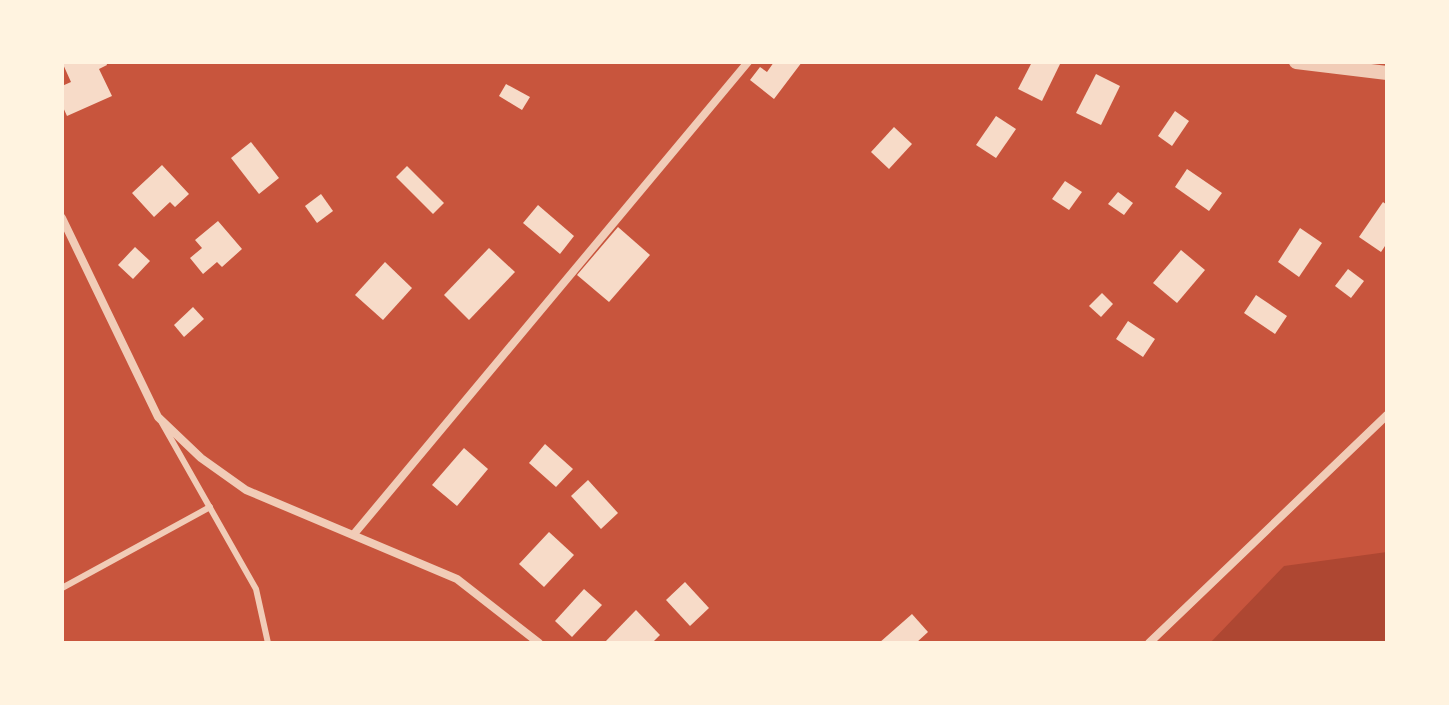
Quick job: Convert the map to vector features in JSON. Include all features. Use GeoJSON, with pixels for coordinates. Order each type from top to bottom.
{"type":"FeatureCollection","features":[{"type":"Feature","properties":{"kind":"street"},"geometry":{"type":"LineString","coordinates":[[354,534],[748,62]]}},
{"type":"Feature","properties":{"kind":"street"},"geometry":{"type":"LineString","coordinates":[[1296,62],[1387,73]]}},
{"type":"Feature","properties":{"kind":"street"},"geometry":{"type":"LineString","coordinates":[[62,218],[158,417],[201,458],[246,490],[457,579],[539,643]]}},
{"type":"Feature","properties":{"kind":"street"},"geometry":{"type":"LineString","coordinates":[[1149,643],[1387,415]]}},
{"type":"Feature","properties":{"kind":"lane"},"geometry":{"type":"LineString","coordinates":[[158,417],[256,589],[268,643]]}},
{"type":"Feature","properties":{"kind":"lane"},"geometry":{"type":"LineString","coordinates":[[62,588],[210,507]]}},
{"type":"Feature","properties":{"kind":"shaded area"},"geometry":{"type":"Polygon","coordinates":[[[1387,552],[1387,643],[1210,643],[1284,566],[1387,552]]]}},
{"type":"Feature","properties":{"kind":"building"},"geometry":{"type":"Polygon","coordinates":[[[62,62],[106,62],[107,65],[99,69],[112,96],[67,116],[62,105],[62,86],[71,82],[62,62]]]}},
{"type":"Feature","properties":{"kind":"building"},"geometry":{"type":"Polygon","coordinates":[[[774,62],[802,62],[774,99],[750,80],[760,67],[767,72],[774,62]]]}},
{"type":"Feature","properties":{"kind":"building"},"geometry":{"type":"Polygon","coordinates":[[[1032,62],[1061,62],[1042,101],[1018,89],[1032,62]]]}},
{"type":"Feature","properties":{"kind":"building"},"geometry":{"type":"Polygon","coordinates":[[[1096,74],[1120,86],[1101,125],[1076,113],[1096,74]]]}},
{"type":"Feature","properties":{"kind":"building"},"geometry":{"type":"Polygon","coordinates":[[[506,84],[530,97],[522,110],[499,96],[506,84]]]}},
{"type":"Feature","properties":{"kind":"building"},"geometry":{"type":"Polygon","coordinates":[[[1175,111],[1189,121],[1172,146],[1158,136],[1175,111]]]}},
{"type":"Feature","properties":{"kind":"building"},"geometry":{"type":"Polygon","coordinates":[[[996,116],[1016,129],[996,158],[976,145],[996,116]]]}},
{"type":"Feature","properties":{"kind":"building"},"geometry":{"type":"Polygon","coordinates":[[[894,127],[912,144],[889,169],[871,152],[894,127]]]}},
{"type":"Feature","properties":{"kind":"building"},"geometry":{"type":"Polygon","coordinates":[[[251,142],[279,178],[259,194],[231,158],[251,142]]]}},
{"type":"Feature","properties":{"kind":"building"},"geometry":{"type":"Polygon","coordinates":[[[162,165],[189,194],[175,207],[170,202],[154,217],[132,193],[162,165]]]}},
{"type":"Feature","properties":{"kind":"building"},"geometry":{"type":"Polygon","coordinates":[[[407,166],[444,203],[433,214],[396,177],[407,166]]]}},
{"type":"Feature","properties":{"kind":"building"},"geometry":{"type":"Polygon","coordinates":[[[1187,169],[1222,193],[1209,211],[1175,187],[1187,169]]]}},
{"type":"Feature","properties":{"kind":"building"},"geometry":{"type":"Polygon","coordinates":[[[1065,181],[1082,192],[1069,210],[1052,199],[1065,181]]]}},
{"type":"Feature","properties":{"kind":"building"},"geometry":{"type":"Polygon","coordinates":[[[1118,192],[1133,203],[1124,215],[1108,204],[1118,192]]]}},
{"type":"Feature","properties":{"kind":"building"},"geometry":{"type":"Polygon","coordinates":[[[321,194],[333,211],[317,223],[305,206],[321,194]]]}},
{"type":"Feature","properties":{"kind":"building"},"geometry":{"type":"Polygon","coordinates":[[[1383,202],[1387,205],[1387,243],[1381,252],[1359,237],[1383,202]]]}},
{"type":"Feature","properties":{"kind":"building"},"geometry":{"type":"Polygon","coordinates":[[[538,205],[574,236],[560,254],[523,223],[538,205]]]}},
{"type":"Feature","properties":{"kind":"building"},"geometry":{"type":"Polygon","coordinates":[[[218,221],[242,249],[222,267],[217,262],[203,274],[190,258],[202,248],[195,240],[218,221]]]}},
{"type":"Feature","properties":{"kind":"building"},"geometry":{"type":"Polygon","coordinates":[[[618,227],[650,255],[609,302],[577,275],[618,227]]]}},
{"type":"Feature","properties":{"kind":"building"},"geometry":{"type":"Polygon","coordinates":[[[1300,228],[1322,243],[1299,277],[1278,262],[1300,228]]]}},
{"type":"Feature","properties":{"kind":"building"},"geometry":{"type":"Polygon","coordinates":[[[135,247],[150,261],[133,279],[118,265],[135,247]]]}},
{"type":"Feature","properties":{"kind":"building"},"geometry":{"type":"Polygon","coordinates":[[[489,248],[515,272],[469,320],[444,295],[489,248]]]}},
{"type":"Feature","properties":{"kind":"building"},"geometry":{"type":"Polygon","coordinates":[[[1181,250],[1205,270],[1177,303],[1153,283],[1181,250]]]}},
{"type":"Feature","properties":{"kind":"building"},"geometry":{"type":"Polygon","coordinates":[[[385,262],[412,288],[383,320],[355,295],[385,262]]]}},
{"type":"Feature","properties":{"kind":"building"},"geometry":{"type":"Polygon","coordinates":[[[1348,269],[1364,281],[1351,298],[1335,286],[1348,269]]]}},
{"type":"Feature","properties":{"kind":"building"},"geometry":{"type":"Polygon","coordinates":[[[1102,293],[1113,304],[1101,317],[1089,306],[1102,293]]]}},
{"type":"Feature","properties":{"kind":"building"},"geometry":{"type":"Polygon","coordinates":[[[1256,295],[1287,316],[1275,334],[1244,313],[1256,295]]]}},
{"type":"Feature","properties":{"kind":"building"},"geometry":{"type":"Polygon","coordinates":[[[193,307],[204,319],[184,337],[174,325],[193,307]]]}},
{"type":"Feature","properties":{"kind":"building"},"geometry":{"type":"Polygon","coordinates":[[[1128,321],[1155,339],[1143,357],[1116,339],[1128,321]]]}},
{"type":"Feature","properties":{"kind":"building"},"geometry":{"type":"Polygon","coordinates":[[[545,444],[573,469],[556,487],[529,463],[545,444]]]}},
{"type":"Feature","properties":{"kind":"building"},"geometry":{"type":"Polygon","coordinates":[[[464,448],[488,469],[457,506],[432,485],[464,448]]]}},
{"type":"Feature","properties":{"kind":"building"},"geometry":{"type":"Polygon","coordinates":[[[588,480],[618,513],[601,529],[571,496],[588,480]]]}},
{"type":"Feature","properties":{"kind":"building"},"geometry":{"type":"Polygon","coordinates":[[[549,532],[574,555],[544,587],[519,564],[549,532]]]}},
{"type":"Feature","properties":{"kind":"building"},"geometry":{"type":"Polygon","coordinates":[[[685,582],[709,608],[690,626],[666,600],[685,582]]]}},
{"type":"Feature","properties":{"kind":"building"},"geometry":{"type":"Polygon","coordinates":[[[584,589],[602,605],[572,637],[555,621],[584,589]]]}},
{"type":"Feature","properties":{"kind":"building"},"geometry":{"type":"Polygon","coordinates":[[[636,610],[660,635],[652,643],[604,643],[636,610]]]}},
{"type":"Feature","properties":{"kind":"building"},"geometry":{"type":"Polygon","coordinates":[[[912,614],[928,632],[916,643],[879,643],[912,614]]]}}]}
